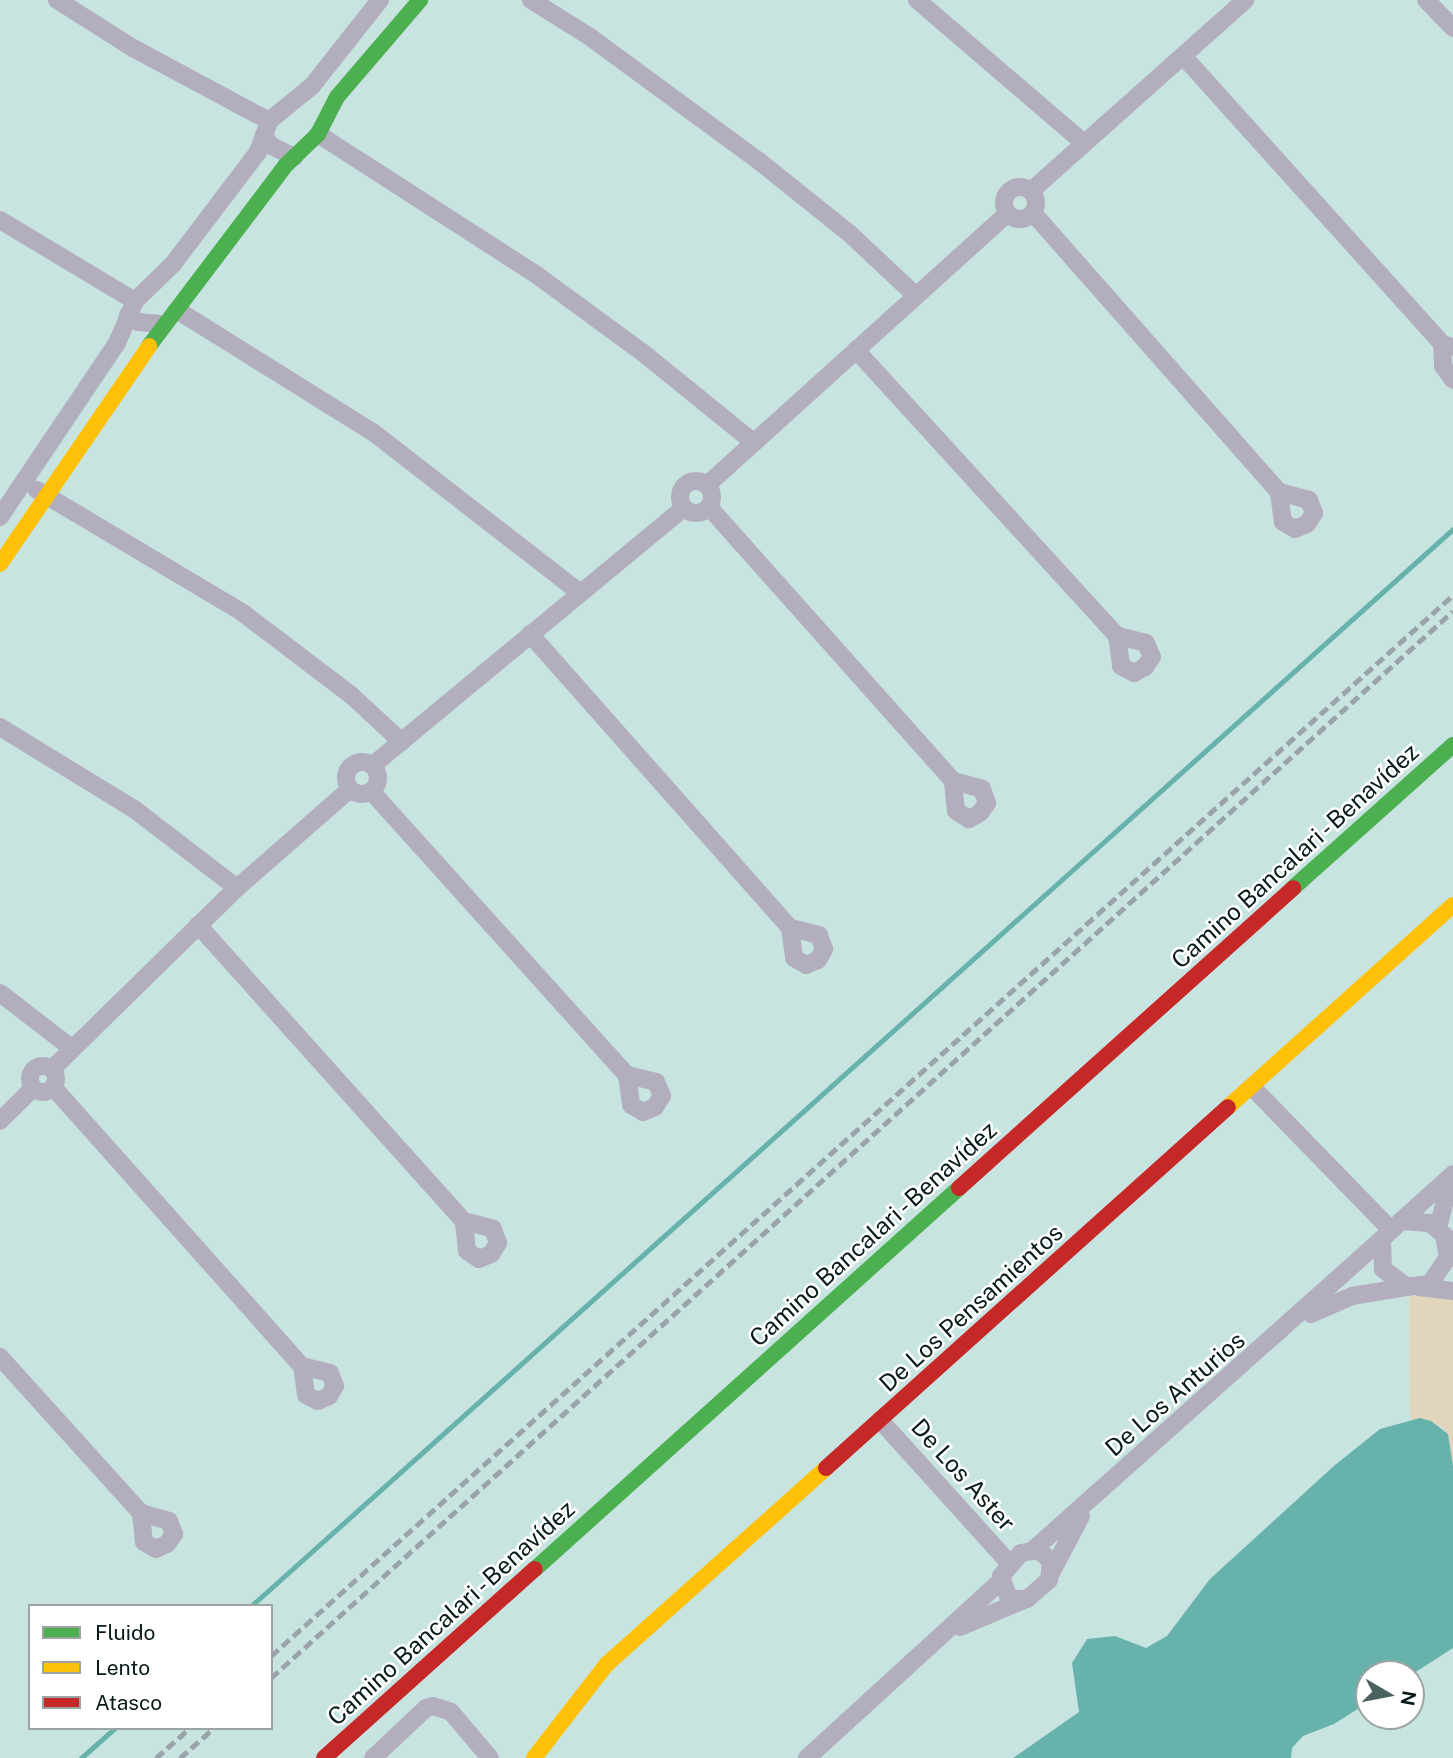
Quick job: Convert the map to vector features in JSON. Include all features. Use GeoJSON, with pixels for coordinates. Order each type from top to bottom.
{"type":"FeatureCollection","features":[{"type":"Feature","properties":{"kind":"street"},"geometry":{"type":"LineString","coordinates":[[57,0],[267,128],[270,145],[294,157]]}},
{"type":"Feature","properties":{"kind":"street"},"geometry":{"type":"LineString","coordinates":[[0,517],[117,342],[131,308],[161,278],[258,152],[267,128],[297,101],[380,0]]}},
{"type":"Feature","properties":{"kind":"street"},"geometry":{"type":"LineString","coordinates":[[0,564],[163,324],[294,157],[318,134],[337,97],[420,0]]}},
{"type":"Feature","properties":{"kind":"street"},"geometry":{"type":"LineString","coordinates":[[531,0],[600,44],[759,160],[849,233],[915,295]]}},
{"type":"Feature","properties":{"kind":"street"},"geometry":{"type":"LineString","coordinates":[[917,0],[1084,143]]}},
{"type":"Feature","properties":{"kind":"street"},"geometry":{"type":"LineString","coordinates":[[1031,191],[1245,0]]}},
{"type":"Feature","properties":{"kind":"street"},"geometry":{"type":"LineString","coordinates":[[1426,0],[1453,28]]}},
{"type":"Feature","properties":{"kind":"street"},"geometry":{"type":"LineString","coordinates":[[1184,57],[1448,345],[1443,366],[1453,380]]}},
{"type":"Feature","properties":{"kind":"street"},"geometry":{"type":"LineString","coordinates":[[297,101],[311,103],[327,117]]}},
{"type":"Feature","properties":{"kind":"street"},"geometry":{"type":"LineString","coordinates":[[318,134],[534,273],[642,352],[753,442]]}},
{"type":"Feature","properties":{"kind":"street"},"geometry":{"type":"LineString","coordinates":[[1023,187],[1031,191],[1036,204],[1033,213],[1020,219],[1007,214],[1003,200],[1009,191],[1023,187]]}},
{"type":"Feature","properties":{"kind":"street"},"geometry":{"type":"LineString","coordinates":[[1033,213],[1279,492]]}},
{"type":"Feature","properties":{"kind":"street"},"geometry":{"type":"LineString","coordinates":[[707,485],[1007,214]]}},
{"type":"Feature","properties":{"kind":"street"},"geometry":{"type":"LineString","coordinates":[[0,220],[131,308],[138,323],[163,324]]}},
{"type":"Feature","properties":{"kind":"street"},"geometry":{"type":"LineString","coordinates":[[161,278],[177,283],[180,303],[374,433],[578,591]]}},
{"type":"Feature","properties":{"kind":"street"},"geometry":{"type":"LineString","coordinates":[[856,350],[1117,636]]}},
{"type":"Feature","properties":{"kind":"street"},"geometry":{"type":"LineString","coordinates":[[24,481],[243,613],[351,695],[402,741]]}},
{"type":"Feature","properties":{"kind":"street"},"geometry":{"type":"LineString","coordinates":[[699,481],[707,485],[712,498],[709,507],[696,514],[684,508],[680,494],[685,485],[699,481]]}},
{"type":"Feature","properties":{"kind":"street"},"geometry":{"type":"LineString","coordinates":[[709,507],[953,781]]}},
{"type":"Feature","properties":{"kind":"street"},"geometry":{"type":"LineString","coordinates":[[373,765],[578,591],[684,508]]}},
{"type":"Feature","properties":{"kind":"street"},"geometry":{"type":"LineString","coordinates":[[530,634],[790,928]]}},
{"type":"Feature","properties":{"kind":"street"},"geometry":{"type":"LineString","coordinates":[[0,727],[134,809],[237,888]]}},
{"type":"Feature","properties":{"kind":"street","name":"Camino Bancalari - Benavídez"},"geometry":{"type":"LineString","coordinates":[[324,1758],[1453,745]]}},
{"type":"Feature","properties":{"kind":"street"},"geometry":{"type":"LineString","coordinates":[[349,789],[346,774],[351,765],[360,761],[373,765]]}},
{"type":"Feature","properties":{"kind":"street"},"geometry":{"type":"LineString","coordinates":[[349,789],[362,794],[371,791],[378,778],[373,765]]}},
{"type":"Feature","properties":{"kind":"street"},"geometry":{"type":"LineString","coordinates":[[52,1078],[70,1047],[237,888],[349,789]]}},
{"type":"Feature","properties":{"kind":"street"},"geometry":{"type":"LineString","coordinates":[[371,791],[627,1074]]}},
{"type":"Feature","properties":{"kind":"street","name":"De Los Pensamientos"},"geometry":{"type":"LineString","coordinates":[[534,1758],[607,1664],[1253,1088],[1453,905]]}},
{"type":"Feature","properties":{"kind":"street"},"geometry":{"type":"LineString","coordinates":[[198,925],[464,1221]]}},
{"type":"Feature","properties":{"kind":"street"},"geometry":{"type":"LineString","coordinates":[[0,993],[70,1047]]}},
{"type":"Feature","properties":{"kind":"street"},"geometry":{"type":"LineString","coordinates":[[0,1121],[33,1088],[30,1077],[34,1069],[52,1078],[302,1366]]}},
{"type":"Feature","properties":{"kind":"street"},"geometry":{"type":"LineString","coordinates":[[1253,1088],[1391,1230]]}},
{"type":"Feature","properties":{"kind":"street"},"geometry":{"type":"LineString","coordinates":[[1296,1321],[1453,1175]]}},
{"type":"Feature","properties":{"kind":"street"},"geometry":{"type":"LineString","coordinates":[[1296,1321],[1352,1296],[1430,1284],[1445,1268],[1443,1195],[1453,1175]]}},
{"type":"Feature","properties":{"kind":"street"},"geometry":{"type":"LineString","coordinates":[[1391,1230],[1420,1219],[1445,1236]]}},
{"type":"Feature","properties":{"kind":"street"},"geometry":{"type":"LineString","coordinates":[[1391,1230],[1383,1269],[1413,1287],[1453,1291]]}},
{"type":"Feature","properties":{"kind":"street","name":"De Los Anturios"},"geometry":{"type":"LineString","coordinates":[[1033,1550],[1296,1321]]}},
{"type":"Feature","properties":{"kind":"street"},"geometry":{"type":"LineString","coordinates":[[0,1357],[141,1513]]}},
{"type":"Feature","properties":{"kind":"street","name":"De Los Aster"},"geometry":{"type":"LineString","coordinates":[[880,1420],[1009,1563]]}},
{"type":"Feature","properties":{"kind":"street"},"geometry":{"type":"LineString","coordinates":[[947,1633],[1027,1599],[1041,1590],[1087,1503]]}},
{"type":"Feature","properties":{"kind":"street"},"geometry":{"type":"LineString","coordinates":[[807,1758],[947,1633],[1000,1582],[1009,1563],[1021,1553],[1033,1550],[1047,1555],[1051,1573]]}},
{"type":"Feature","properties":{"kind":"street"},"geometry":{"type":"LineString","coordinates":[[1000,1582],[1009,1599],[1027,1599]]}},
{"type":"Feature","properties":{"kind":"street"},"geometry":{"type":"LineString","coordinates":[[373,1758],[433,1706],[451,1713],[490,1758]]}},
{"type":"Feature","properties":{"kind":"shaded area"},"geometry":{"type":"Polygon","coordinates":[[[1433,1295],[1453,1299],[1453,1466],[1448,1434],[1441,1426],[1410,1419],[1409,1296],[1433,1295]]]}},
{"type":"Feature","properties":{"kind":"water"},"geometry":{"type":"Polygon","coordinates":[[[1420,1418],[1431,1421],[1448,1434],[1453,1466],[1453,1648],[1425,1666],[1425,1660],[1355,1660],[1355,1711],[1334,1724],[1303,1736],[1292,1748],[1291,1758],[1013,1758],[1079,1712],[1072,1663],[1087,1639],[1115,1636],[1146,1648],[1167,1636],[1210,1579],[1335,1465],[1380,1429],[1420,1418]]]}},
{"type":"Feature","properties":{"kind":"waterway"},"geometry":{"type":"LineString","coordinates":[[253,1604],[1453,529]]}},
{"type":"Feature","properties":{"kind":"waterway"},"geometry":{"type":"LineString","coordinates":[[81,1758],[113,1730]]}},
{"type":"Feature","properties":{"kind":"railway"},"geometry":{"type":"LineString","coordinates":[[273,1654],[1453,595]]}},
{"type":"Feature","properties":{"kind":"railway"},"geometry":{"type":"LineString","coordinates":[[273,1676],[1453,611]]}},
{"type":"Feature","properties":{"kind":"railway"},"geometry":{"type":"LineString","coordinates":[[156,1758],[188,1730]]}},
{"type":"Feature","properties":{"kind":"railway"},"geometry":{"type":"LineString","coordinates":[[180,1758],[212,1730]]}},
{"type":"Feature","properties":{"kind":"traffic: fast"},"geometry":{"type":"LineString","coordinates":[[149,346],[286,165],[318,134],[337,97],[420,0]]}},
{"type":"Feature","properties":{"kind":"traffic: fast"},"geometry":{"type":"LineString","coordinates":[[1293,888],[1453,745]]}},
{"type":"Feature","properties":{"kind":"traffic: fast"},"geometry":{"type":"LineString","coordinates":[[535,1569],[959,1188]]}},
{"type":"Feature","properties":{"kind":"traffic: slow"},"geometry":{"type":"LineString","coordinates":[[0,564],[149,346]]}},
{"type":"Feature","properties":{"kind":"traffic: slow"},"geometry":{"type":"LineString","coordinates":[[1228,1107],[1453,905]]}},
{"type":"Feature","properties":{"kind":"traffic: slow"},"geometry":{"type":"LineString","coordinates":[[534,1758],[607,1664],[826,1468]]}},
{"type":"Feature","properties":{"kind":"traffic: jam"},"geometry":{"type":"LineString","coordinates":[[959,1188],[1293,888]]}},
{"type":"Feature","properties":{"kind":"traffic: jam"},"geometry":{"type":"LineString","coordinates":[[826,1468],[1228,1107]]}},
{"type":"Feature","properties":{"kind":"traffic: jam"},"geometry":{"type":"LineString","coordinates":[[324,1758],[535,1569]]}}]}
